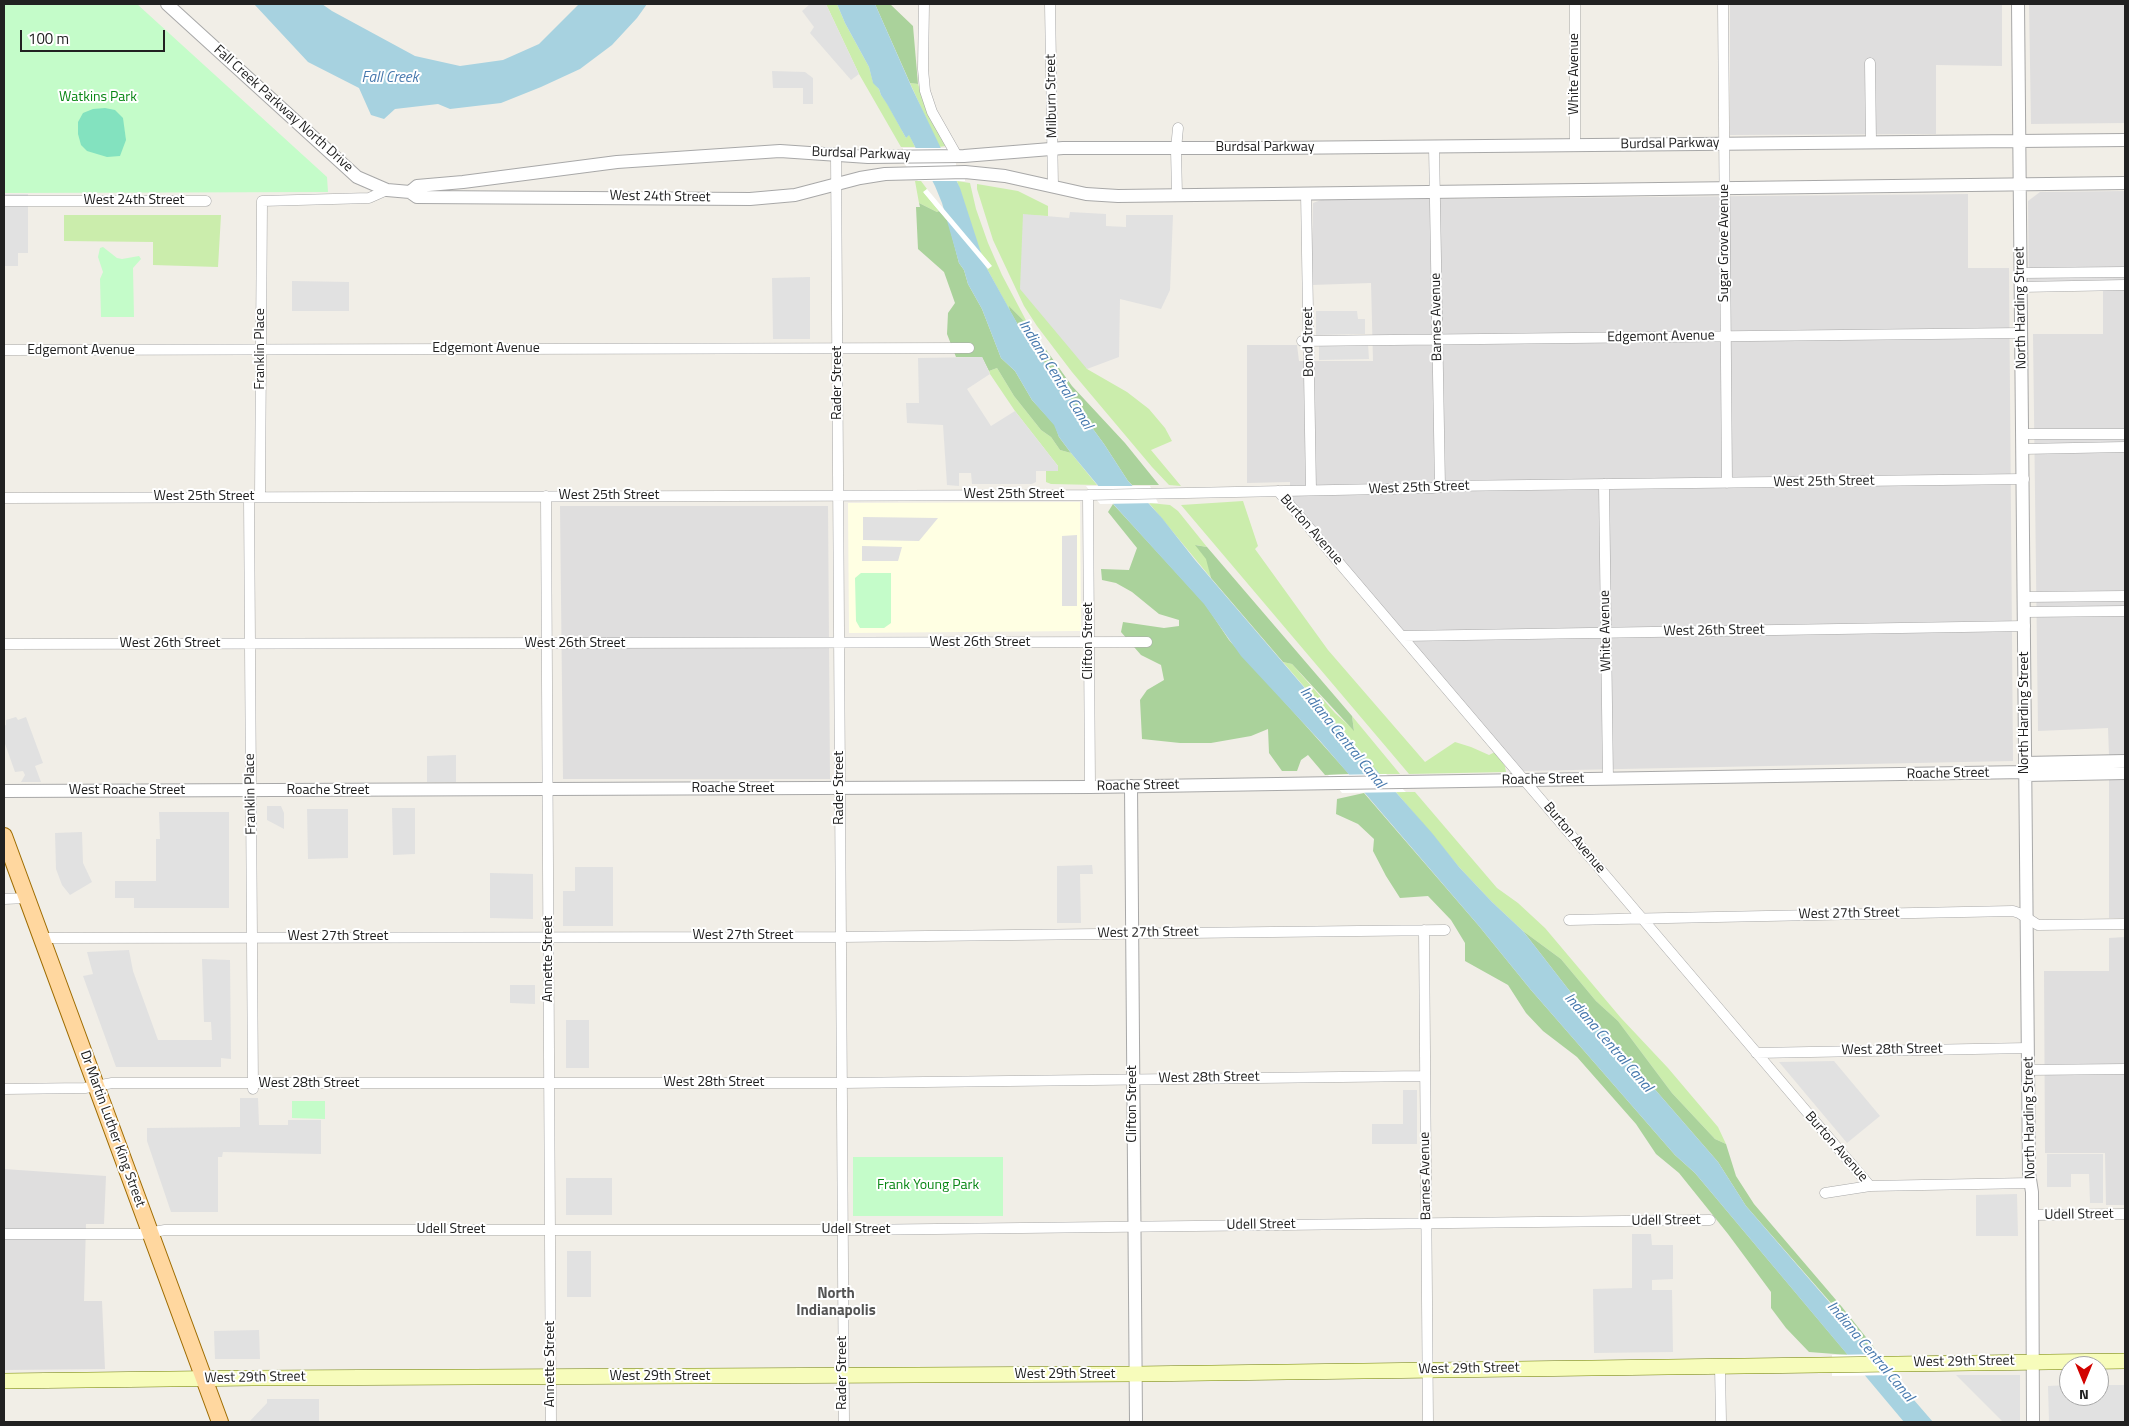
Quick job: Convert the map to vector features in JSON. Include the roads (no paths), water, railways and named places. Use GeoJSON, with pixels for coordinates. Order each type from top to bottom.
{"type":"FeatureCollection","features":[{"type":"Feature","properties":{"kind":"main road","name":"Dr Martin Luther King Street"},"geometry":{"type":"LineString","coordinates":[[4,836],[220,1422]]}},
{"type":"Feature","properties":{"kind":"main road","name":"West 29th Street"},"geometry":{"type":"LineString","coordinates":[[4,1381],[1135,1374],[2125,1361]]}},
{"type":"Feature","properties":{"kind":"street","name":"Fall Creek Parkway North Drive"},"geometry":{"type":"LineString","coordinates":[[167,4],[357,177],[387,190],[410,192]]}},
{"type":"Feature","properties":{"kind":"street"},"geometry":{"type":"LineString","coordinates":[[924,4],[923,70],[925,91],[932,112],[952,156]]}},
{"type":"Feature","properties":{"kind":"street","name":"Milburn Street"},"geometry":{"type":"LineString","coordinates":[[1050,4],[1054,149],[1053,187]]}},
{"type":"Feature","properties":{"kind":"street","name":"White Avenue"},"geometry":{"type":"LineString","coordinates":[[1575,4],[1576,145]]}},
{"type":"Feature","properties":{"kind":"street","name":"Sugar Grove Avenue"},"geometry":{"type":"LineString","coordinates":[[1723,4],[1727,483]]}},
{"type":"Feature","properties":{"kind":"street","name":"North Harding Street"},"geometry":{"type":"LineString","coordinates":[[2018,4],[2024,479],[2028,1070],[2034,1361],[2033,1422]]}},
{"type":"Feature","properties":{"kind":"street"},"geometry":{"type":"LineString","coordinates":[[1870,63],[1871,142]]}},
{"type":"Feature","properties":{"kind":"street"},"geometry":{"type":"LineString","coordinates":[[1177,196],[1176,149],[1178,128]]}},
{"type":"Feature","properties":{"kind":"street","name":"Burdsal Parkway"},"geometry":{"type":"LineString","coordinates":[[410,192],[417,186],[636,160],[780,151],[903,157],[952,156],[1054,149],[2125,140]]}},
{"type":"Feature","properties":{"kind":"street","name":"Barnes Avenue"},"geometry":{"type":"LineString","coordinates":[[1434,146],[1440,487]]}},
{"type":"Feature","properties":{"kind":"street","name":"Rader Street"},"geometry":{"type":"LineString","coordinates":[[836,154],[844,1422]]}},
{"type":"Feature","properties":{"kind":"street","name":"Burdsal Parkway"},"geometry":{"type":"LineString","coordinates":[[910,172],[965,172],[1005,176],[1106,196],[2125,183]]}},
{"type":"Feature","properties":{"kind":"street","name":"West 24th Street"},"geometry":{"type":"LineString","coordinates":[[410,192],[418,197],[750,199],[795,194],[874,175],[910,172]]}},
{"type":"Feature","properties":{"kind":"street","name":"Franklin Place"},"geometry":{"type":"LineString","coordinates":[[260,497],[262,201],[368,198],[387,190]]}},
{"type":"Feature","properties":{"kind":"street","name":"Bond Street"},"geometry":{"type":"LineString","coordinates":[[1306,193],[1306,341],[1311,490]]}},
{"type":"Feature","properties":{"kind":"street","name":"West 24th Street"},"geometry":{"type":"LineString","coordinates":[[4,201],[206,201]]}},
{"type":"Feature","properties":{"kind":"street"},"geometry":{"type":"LineString","coordinates":[[2021,280],[2125,272]]}},
{"type":"Feature","properties":{"kind":"street"},"geometry":{"type":"LineString","coordinates":[[2021,280],[2125,285]]}},
{"type":"Feature","properties":{"kind":"street","name":"Edgemont Avenue"},"geometry":{"type":"LineString","coordinates":[[1306,341],[2021,333]]}},
{"type":"Feature","properties":{"kind":"street","name":"Edgemont Avenue"},"geometry":{"type":"LineString","coordinates":[[4,350],[837,350],[969,348]]}},
{"type":"Feature","properties":{"kind":"street"},"geometry":{"type":"LineString","coordinates":[[2023,434],[2125,434]]}},
{"type":"Feature","properties":{"kind":"street"},"geometry":{"type":"LineString","coordinates":[[2023,449],[2125,448]]}},
{"type":"Feature","properties":{"kind":"street","name":"West 25th Street"},"geometry":{"type":"LineString","coordinates":[[4,498],[1091,494],[1604,484],[2024,479]]}},
{"type":"Feature","properties":{"kind":"street","name":"White Avenue"},"geometry":{"type":"LineString","coordinates":[[1604,484],[1608,779]]}},
{"type":"Feature","properties":{"kind":"street","name":"Burton Avenue"},"geometry":{"type":"LineString","coordinates":[[1278,491],[1870,1186]]}},
{"type":"Feature","properties":{"kind":"street","name":"Clifton Street"},"geometry":{"type":"LineString","coordinates":[[1090,787],[1088,643],[1091,494]]}},
{"type":"Feature","properties":{"kind":"street","name":"Annette Street"},"geometry":{"type":"LineString","coordinates":[[546,496],[551,1422]]}},
{"type":"Feature","properties":{"kind":"street","name":"Franklin Place"},"geometry":{"type":"LineString","coordinates":[[249,497],[253,1087]]}},
{"type":"Feature","properties":{"kind":"street"},"geometry":{"type":"LineString","coordinates":[[2025,597],[2125,596]]}},
{"type":"Feature","properties":{"kind":"street"},"geometry":{"type":"LineString","coordinates":[[2025,612],[2125,611]]}},
{"type":"Feature","properties":{"kind":"street","name":"West 26th Street"},"geometry":{"type":"LineString","coordinates":[[1403,636],[2025,626]]}},
{"type":"Feature","properties":{"kind":"street","name":"West 26th Street"},"geometry":{"type":"LineString","coordinates":[[4,644],[1147,642]]}},
{"type":"Feature","properties":{"kind":"street","name":"Roache Street"},"geometry":{"type":"LineString","coordinates":[[2025,770],[2125,761]]}},
{"type":"Feature","properties":{"kind":"street","name":"Roache Street"},"geometry":{"type":"LineString","coordinates":[[250,791],[1090,787],[2025,770],[2125,773]]}},
{"type":"Feature","properties":{"kind":"street","name":"Clifton Street"},"geometry":{"type":"LineString","coordinates":[[1131,786],[1136,1422]]}},
{"type":"Feature","properties":{"kind":"street","name":"West Roache Street"},"geometry":{"type":"LineString","coordinates":[[4,791],[250,791]]}},
{"type":"Feature","properties":{"kind":"street"},"geometry":{"type":"LineString","coordinates":[[4,899],[27,898]]}},
{"type":"Feature","properties":{"kind":"street","name":"West 27th Street"},"geometry":{"type":"LineString","coordinates":[[1568,920],[2013,911],[2038,925],[2125,924]]}},
{"type":"Feature","properties":{"kind":"street","name":"Barnes Avenue"},"geometry":{"type":"LineString","coordinates":[[1424,930],[1428,1422]]}},
{"type":"Feature","properties":{"kind":"street","name":"West 27th Street"},"geometry":{"type":"LineString","coordinates":[[42,938],[841,937],[1445,930]]}},
{"type":"Feature","properties":{"kind":"street","name":"West 28th Street"},"geometry":{"type":"LineString","coordinates":[[1756,1053],[2028,1048]]}},
{"type":"Feature","properties":{"kind":"street"},"geometry":{"type":"LineString","coordinates":[[2028,1070],[2125,1069]]}},
{"type":"Feature","properties":{"kind":"street","name":"West 28th Street"},"geometry":{"type":"LineString","coordinates":[[4,1089],[96,1087],[112,1083],[253,1087],[842,1083],[1424,1076]]}},
{"type":"Feature","properties":{"kind":"street"},"geometry":{"type":"LineString","coordinates":[[1825,1193],[1870,1186],[2030,1183]]}},
{"type":"Feature","properties":{"kind":"street","name":"Udell Street"},"geometry":{"type":"LineString","coordinates":[[2032,1215],[2125,1214]]}},
{"type":"Feature","properties":{"kind":"street","name":"Udell Street"},"geometry":{"type":"LineString","coordinates":[[4,1234],[150,1233],[165,1230],[842,1230],[1710,1220]]}},
{"type":"Feature","properties":{"kind":"street"},"geometry":{"type":"LineString","coordinates":[[1720,1366],[1721,1422]]}},
{"type":"Feature","properties":{"kind":"water","name":"Fall Creek"},"geometry":{"type":"Polygon","coordinates":[[[254,4],[322,4],[415,56],[460,66],[503,60],[539,44],[579,4],[647,4],[612,45],[580,69],[541,87],[501,103],[450,109],[438,104],[395,109],[384,119],[371,115],[359,88],[308,62],[254,4]]]}},
{"type":"Feature","properties":{"kind":"water","name":"Indiana Central Canal"},"geometry":{"type":"Polygon","coordinates":[[[837,4],[875,4],[912,88],[960,188],[985,265],[1022,332],[1104,444],[1128,481],[1162,518],[1195,560],[1432,833],[1459,867],[1523,931],[1572,994],[1718,1162],[1746,1206],[1933,1422],[1904,1422],[1695,1173],[1675,1155],[1531,990],[1479,926],[1321,742],[1241,656],[1204,604],[1115,506],[1071,453],[1059,437],[1054,425],[1032,400],[1015,371],[1001,358],[982,309],[959,263],[942,203],[935,186],[909,135],[906,138],[879,89],[873,83],[869,67],[837,4]]]}},
{"type":"Feature","properties":{"kind":"district","name":"North Indianapolis"},"geometry":{"type":"Point","coordinates":[836,1302]}},
{"type":"Feature","properties":{"kind":"park label","name":"Watkins Park"},"geometry":{"type":"Point","coordinates":[98,98]}},
{"type":"Feature","properties":{"kind":"park label","name":"Frank Young Park"},"geometry":{"type":"Point","coordinates":[928,1186]}}]}
